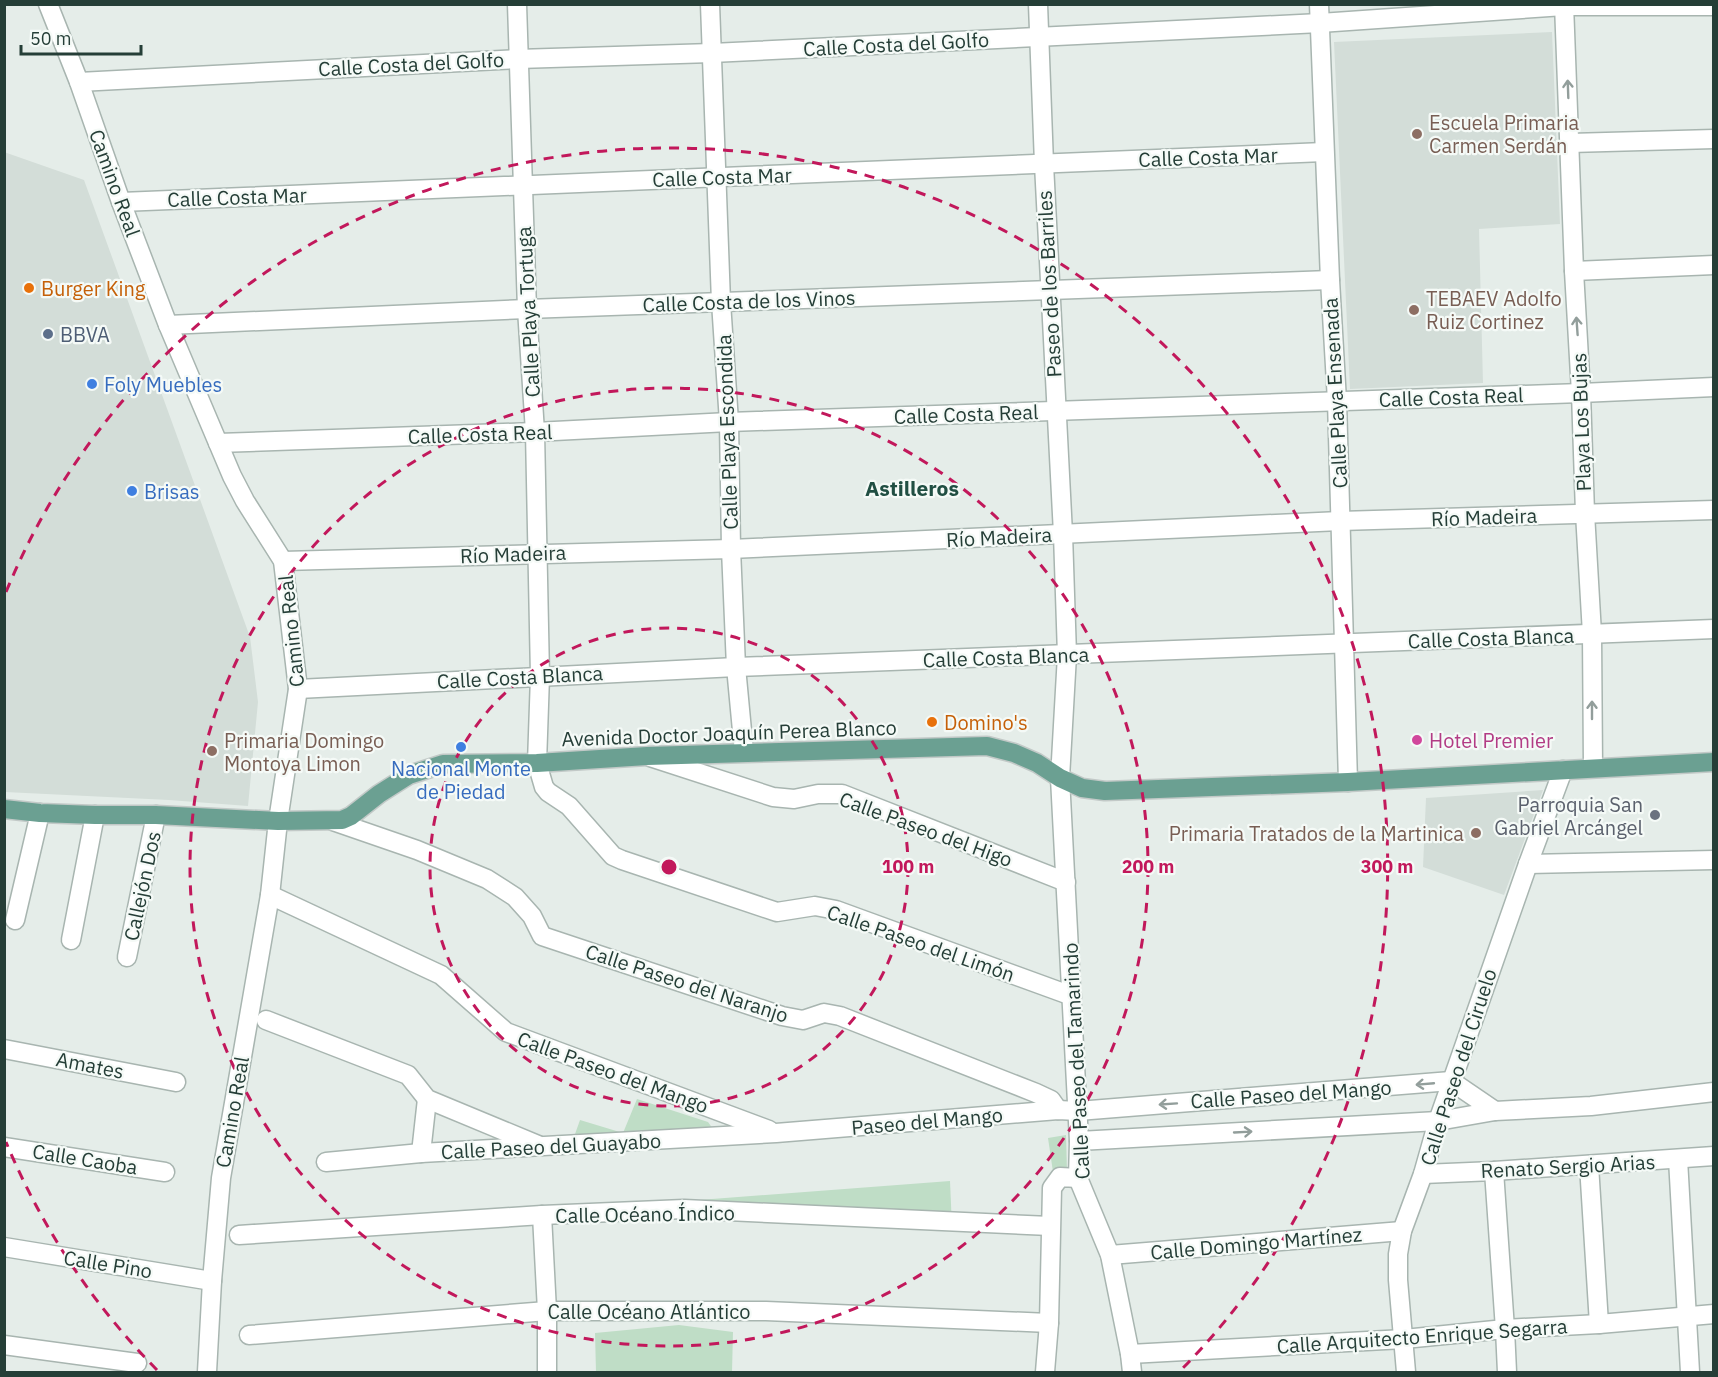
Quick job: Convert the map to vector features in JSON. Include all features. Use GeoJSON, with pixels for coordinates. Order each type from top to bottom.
{"type":"FeatureCollection","features":[{"type":"Feature","properties":{"kind":"main road","name":"Avenida Doctor Joaquín Perea Blanco"},"geometry":{"type":"LineString","coordinates":[[4,809],[40,813],[333,821],[351,816],[393,784],[409,775],[443,765],[537,764],[744,752],[987,746],[1014,753],[1037,763],[1060,778],[1082,788],[1105,791],[1348,782],[1713,762]]}},
{"type":"Feature","properties":{"kind":"street","name":"Camino Real"},"geometry":{"type":"LineString","coordinates":[[48,4],[168,325],[245,501],[284,561],[298,689],[278,821],[270,896],[221,1178],[207,1372]]}},
{"type":"Feature","properties":{"kind":"street","name":"Calle Playa Tortuga"},"geometry":{"type":"LineString","coordinates":[[517,4],[527,309],[535,432],[540,676],[537,764]]}},
{"type":"Feature","properties":{"kind":"street","name":"Calle Playa Escondida"},"geometry":{"type":"LineString","coordinates":[[710,4],[729,422],[735,666],[744,752]]}},
{"type":"Feature","properties":{"kind":"street","name":"Paseo de los Barriles"},"geometry":{"type":"LineString","coordinates":[[1038,4],[1067,655],[1060,778]]}},
{"type":"Feature","properties":{"kind":"street","name":"Calle Costa del Golfo"},"geometry":{"type":"LineString","coordinates":[[79,82],[518,59],[1039,37],[1319,14],[1564,5],[1713,6]]}},
{"type":"Feature","properties":{"kind":"street","name":"Playa Los Bujas"},"geometry":{"type":"LineString","coordinates":[[1564,5],[1574,271],[1592,634],[1593,768]]}},
{"type":"Feature","properties":{"kind":"street","name":"Calle Playa Ensenada"},"geometry":{"type":"LineString","coordinates":[[1319,14],[1337,401],[1348,782]]}},
{"type":"Feature","properties":{"kind":"street"},"geometry":{"type":"LineString","coordinates":[[1570,143],[1713,139]]}},
{"type":"Feature","properties":{"kind":"street","name":"Calle Costa Mar"},"geometry":{"type":"LineString","coordinates":[[121,202],[1324,152]]}},
{"type":"Feature","properties":{"kind":"street"},"geometry":{"type":"LineString","coordinates":[[1574,271],[1713,265]]}},
{"type":"Feature","properties":{"kind":"street","name":"Calle Costa de los Vinos"},"geometry":{"type":"LineString","coordinates":[[168,325],[527,309],[1330,280]]}},
{"type":"Feature","properties":{"kind":"street","name":"Calle Costa Real"},"geometry":{"type":"LineString","coordinates":[[218,442],[1713,387]]}},
{"type":"Feature","properties":{"kind":"street","name":"Río Madeira"},"geometry":{"type":"LineString","coordinates":[[284,561],[731,549],[1340,521],[1713,510]]}},
{"type":"Feature","properties":{"kind":"street","name":"Calle Costa Blanca"},"geometry":{"type":"LineString","coordinates":[[298,689],[735,666],[1713,629]]}},
{"type":"Feature","properties":{"kind":"street","name":"Calle Paseo del Higo"},"geometry":{"type":"LineString","coordinates":[[647,756],[773,797],[794,800],[818,794],[842,794],[1066,882]]}},
{"type":"Feature","properties":{"kind":"street","name":"Calle Paseo del Limón"},"geometry":{"type":"LineString","coordinates":[[537,764],[544,787],[548,792],[569,806],[613,856],[622,860],[777,912],[815,906],[836,910],[1072,996]]}},
{"type":"Feature","properties":{"kind":"street","name":"Calle Paseo del Ciruelo"},"geometry":{"type":"LineString","coordinates":[[1406,1372],[1398,1280],[1398,1254],[1402,1231],[1423,1174],[1451,1082],[1563,770]]}},
{"type":"Feature","properties":{"kind":"street","name":"Calle Paseo del Tamarindo"},"geometry":{"type":"LineString","coordinates":[[1060,778],[1078,1111],[1078,1178],[1110,1255],[1132,1372]]}},
{"type":"Feature","properties":{"kind":"street"},"geometry":{"type":"LineString","coordinates":[[15,920],[40,813]]}},
{"type":"Feature","properties":{"kind":"street"},"geometry":{"type":"LineString","coordinates":[[71,940],[95,815]]}},
{"type":"Feature","properties":{"kind":"street","name":"Callejón Dos"},"geometry":{"type":"LineString","coordinates":[[127,957],[156,815]]}},
{"type":"Feature","properties":{"kind":"street","name":"Calle Paseo del Naranjo"},"geometry":{"type":"LineString","coordinates":[[333,821],[417,850],[487,879],[515,897],[532,916],[542,936],[782,1016],[803,1020],[824,1013],[840,1016],[1036,1093],[1051,1100],[1058,1110]]}},
{"type":"Feature","properties":{"kind":"street"},"geometry":{"type":"LineString","coordinates":[[1528,864],[1713,860]]}},
{"type":"Feature","properties":{"kind":"street","name":"Calle Paseo del Mango"},"geometry":{"type":"LineString","coordinates":[[270,896],[441,975],[506,1032],[776,1133]]}},
{"type":"Feature","properties":{"kind":"street"},"geometry":{"type":"LineString","coordinates":[[266,1020],[408,1074],[427,1099],[543,1147]]}},
{"type":"Feature","properties":{"kind":"street","name":"Amates"},"geometry":{"type":"LineString","coordinates":[[4,1048],[176,1082]]}},
{"type":"Feature","properties":{"kind":"street"},"geometry":{"type":"LineString","coordinates":[[1451,1082],[1495,1111]]}},
{"type":"Feature","properties":{"kind":"street","name":"Calle Paseo del Mango"},"geometry":{"type":"LineString","coordinates":[[1078,1111],[1451,1082]]}},
{"type":"Feature","properties":{"kind":"street","name":"Calle Paseo del Mango"},"geometry":{"type":"LineString","coordinates":[[1079,1141],[1438,1121],[1495,1111],[1591,1106],[1713,1092]]}},
{"type":"Feature","properties":{"kind":"street"},"geometry":{"type":"LineString","coordinates":[[421,1153],[427,1099]]}},
{"type":"Feature","properties":{"kind":"street","name":"Paseo del Mango"},"geometry":{"type":"LineString","coordinates":[[776,1133],[1058,1110],[1078,1111]]}},
{"type":"Feature","properties":{"kind":"street","name":"Calle Paseo del Guayabo"},"geometry":{"type":"LineString","coordinates":[[326,1162],[421,1153],[776,1133]]}},
{"type":"Feature","properties":{"kind":"street","name":"Calle Caoba"},"geometry":{"type":"LineString","coordinates":[[4,1147],[165,1172]]}},
{"type":"Feature","properties":{"kind":"street","name":"Renato Sergio Arias"},"geometry":{"type":"LineString","coordinates":[[1423,1174],[1713,1156]]}},
{"type":"Feature","properties":{"kind":"street"},"geometry":{"type":"LineString","coordinates":[[1678,1159],[1690,1372]]}},
{"type":"Feature","properties":{"kind":"street"},"geometry":{"type":"LineString","coordinates":[[1588,1165],[1599,1324]]}},
{"type":"Feature","properties":{"kind":"street"},"geometry":{"type":"LineString","coordinates":[[1494,1171],[1507,1372]]}},
{"type":"Feature","properties":{"kind":"street"},"geometry":{"type":"LineString","coordinates":[[1045,1372],[1049,1323],[1052,1188],[1054,1182],[1060,1177],[1078,1178]]}},
{"type":"Feature","properties":{"kind":"street","name":"Calle Océano Índico"},"geometry":{"type":"LineString","coordinates":[[239,1235],[542,1215],[684,1209],[1050,1226]]}},
{"type":"Feature","properties":{"kind":"street"},"geometry":{"type":"LineString","coordinates":[[542,1215],[547,1311],[547,1372]]}},
{"type":"Feature","properties":{"kind":"street","name":"Calle Domingo Martínez"},"geometry":{"type":"LineString","coordinates":[[1110,1255],[1402,1231]]}},
{"type":"Feature","properties":{"kind":"street","name":"Calle Pino"},"geometry":{"type":"LineString","coordinates":[[4,1247],[212,1281]]}},
{"type":"Feature","properties":{"kind":"street","name":"Calle Océano Atlántico"},"geometry":{"type":"LineString","coordinates":[[249,1335],[547,1311],[766,1311],[1049,1323]]}},
{"type":"Feature","properties":{"kind":"street","name":"Calle Arquitecto Enrique Segarra"},"geometry":{"type":"LineString","coordinates":[[1130,1354],[1404,1339],[1505,1329],[1713,1314]]}},
{"type":"Feature","properties":{"kind":"street"},"geometry":{"type":"LineString","coordinates":[[4,1345],[137,1363]]}},
{"type":"Feature","properties":{"kind":"shaded area"},"geometry":{"type":"Polygon","coordinates":[[[1552,32],[1560,224],[1479,229],[1483,383],[1350,389],[1334,42],[1552,32]]]}},
{"type":"Feature","properties":{"kind":"shaded area","name":"Brisas"},"geometry":{"type":"Polygon","coordinates":[[[4,152],[84,180],[250,637],[258,702],[248,806],[5,792],[4,152]]]}},
{"type":"Feature","properties":{"kind":"shaded area","name":"Primaria Tratados de la Martinica"},"geometry":{"type":"Polygon","coordinates":[[[1543,790],[1504,895],[1423,867],[1426,798],[1543,790]]]}},
{"type":"Feature","properties":{"kind":"green space"},"geometry":{"type":"Polygon","coordinates":[[[637,1099],[708,1122],[713,1129],[569,1151],[580,1120],[623,1133],[637,1099]]]}},
{"type":"Feature","properties":{"kind":"green space"},"geometry":{"type":"Polygon","coordinates":[[[1066,1135],[1067,1171],[1053,1172],[1048,1138],[1066,1135]]]}},
{"type":"Feature","properties":{"kind":"green space"},"geometry":{"type":"Polygon","coordinates":[[[950,1181],[952,1227],[686,1201],[950,1181]]]}},
{"type":"Feature","properties":{"kind":"green space"},"geometry":{"type":"Polygon","coordinates":[[[679,1325],[733,1332],[732,1372],[596,1372],[595,1333],[679,1325]]]}},
{"type":"Feature","properties":{"kind":"place","name":"Escuela Primaria Carmen Serdán"},"geometry":{"type":"Point","coordinates":[1417,134]}},
{"type":"Feature","properties":{"kind":"place","name":"Burger King"},"geometry":{"type":"Point","coordinates":[29,288]}},
{"type":"Feature","properties":{"kind":"place","name":"TEBAEV Adolfo Ruiz Cortinez"},"geometry":{"type":"Point","coordinates":[1414,310]}},
{"type":"Feature","properties":{"kind":"place","name":"BBVA"},"geometry":{"type":"Point","coordinates":[48,334]}},
{"type":"Feature","properties":{"kind":"place","name":"Foly Muebles"},"geometry":{"type":"Point","coordinates":[92,384]}},
{"type":"Feature","properties":{"kind":"place","name":"Brisas"},"geometry":{"type":"Point","coordinates":[132,491]}},
{"type":"Feature","properties":{"kind":"place","name":"Domino's"},"geometry":{"type":"Point","coordinates":[932,722]}},
{"type":"Feature","properties":{"kind":"place","name":"Hotel Premier"},"geometry":{"type":"Point","coordinates":[1417,740]}},
{"type":"Feature","properties":{"kind":"place","name":"Nacional Monte de Piedad"},"geometry":{"type":"Point","coordinates":[461,747]}},
{"type":"Feature","properties":{"kind":"place","name":"Primaria Domingo Montoya Limon"},"geometry":{"type":"Point","coordinates":[212,751]}},
{"type":"Feature","properties":{"kind":"place","name":"Parroquia San Gabriel Arcángel"},"geometry":{"type":"Point","coordinates":[1655,815]}},
{"type":"Feature","properties":{"kind":"place","name":"Primaria Tratados de la Martinica"},"geometry":{"type":"Point","coordinates":[1476,833]}},
{"type":"Feature","properties":{"kind":"district","name":"Astilleros"},"geometry":{"type":"Point","coordinates":[912,488]}}]}
